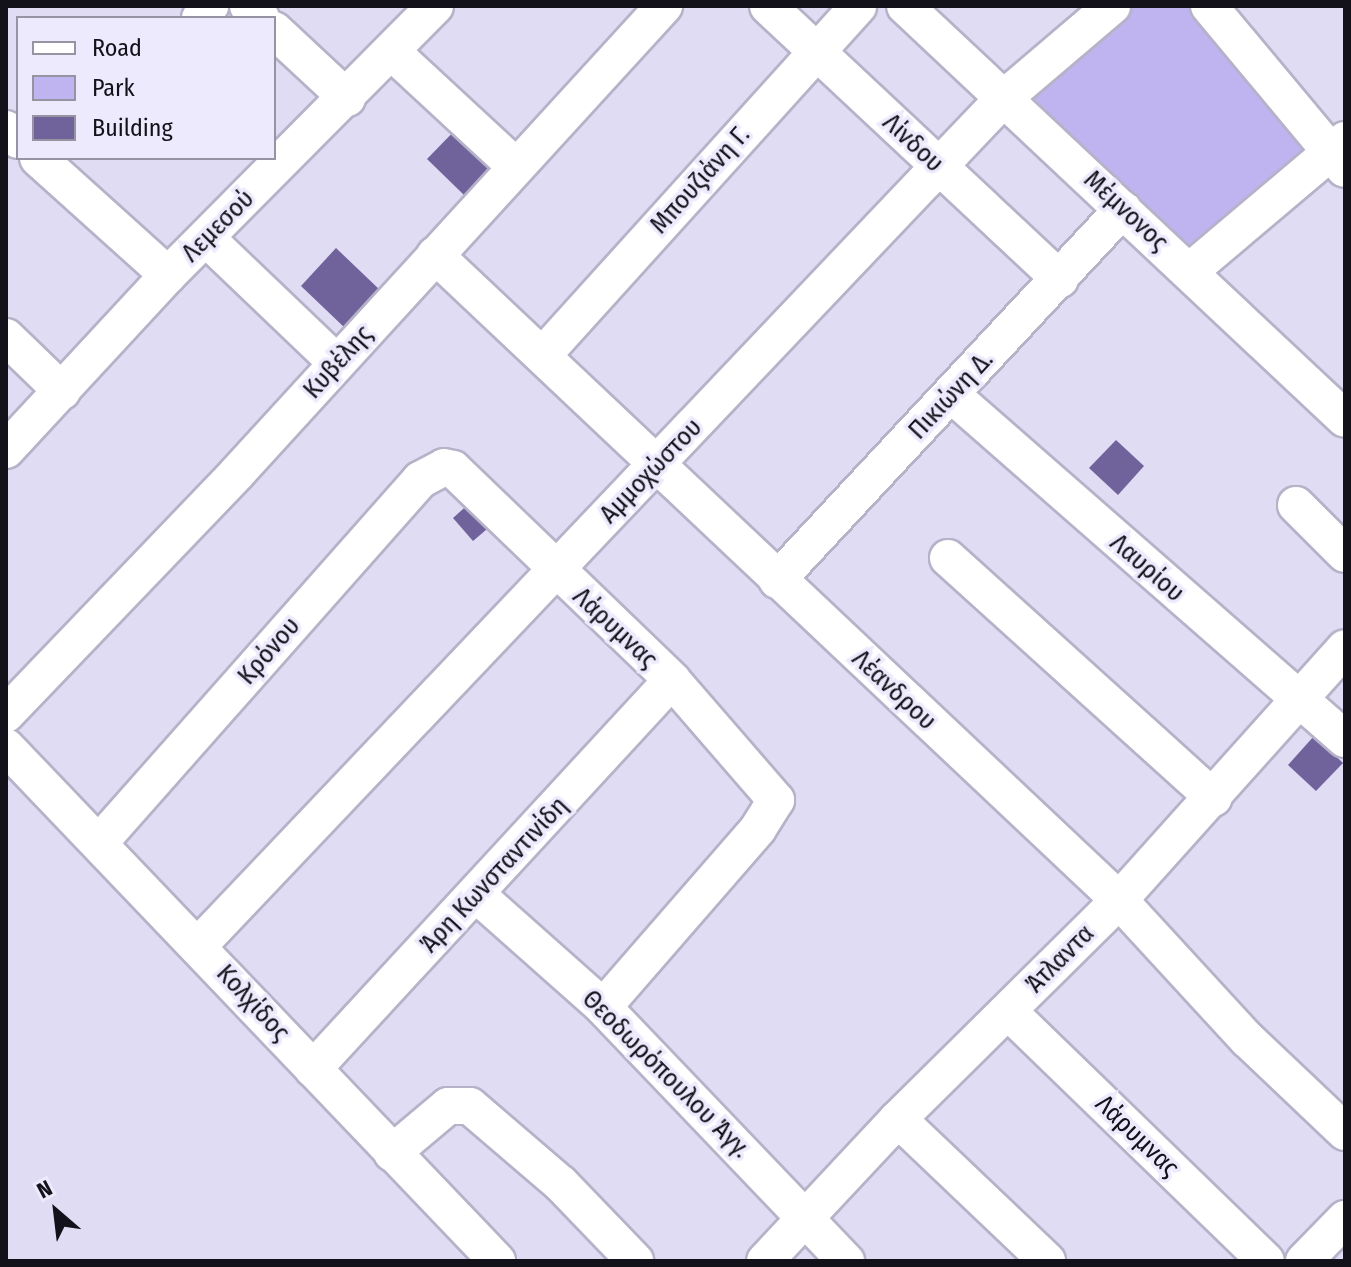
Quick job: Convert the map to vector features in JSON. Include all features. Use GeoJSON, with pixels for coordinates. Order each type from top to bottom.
{"type":"FeatureCollection","features":[{"type":"Feature","properties":{"kind":"street","name":"Λεμεσού"},"geometry":{"type":"LineString","coordinates":[[6,450],[168,275],[435,6]]}},
{"type":"Feature","properties":{"kind":"street","name":"Κυβέλης"},"geometry":{"type":"LineString","coordinates":[[6,714],[337,363],[664,6]]}},
{"type":"Feature","properties":{"kind":"street","name":"Λίνδου"},"geometry":{"type":"LineString","coordinates":[[768,6],[1060,279]]}},
{"type":"Feature","properties":{"kind":"street","name":"Μπουζιάνη Γ."},"geometry":{"type":"LineString","coordinates":[[543,355],[858,6]]}},
{"type":"Feature","properties":{"kind":"street","name":"Μέμνονος"},"geometry":{"type":"LineString","coordinates":[[905,6],[1345,419]]}},
{"type":"Feature","properties":{"kind":"street","name":"Αμμοχώστου"},"geometry":{"type":"LineString","coordinates":[[199,945],[553,571],[658,466],[1004,98],[1112,6]]}},
{"type":"Feature","properties":{"kind":"street"},"geometry":{"type":"LineString","coordinates":[[1190,271],[1340,154],[1209,6]]}},
{"type":"Feature","properties":{"kind":"street"},"geometry":{"type":"LineString","coordinates":[[276,32],[347,98]]}},
{"type":"Feature","properties":{"kind":"street"},"geometry":{"type":"LineString","coordinates":[[392,52],[516,167]]}},
{"type":"Feature","properties":{"kind":"street"},"geometry":{"type":"LineString","coordinates":[[55,164],[168,275]]}},
{"type":"Feature","properties":{"kind":"street","name":"Πικιώνη Δ."},"geometry":{"type":"LineString","coordinates":[[777,580],[1123,209]]}},
{"type":"Feature","properties":{"kind":"street"},"geometry":{"type":"LineString","coordinates":[[206,238],[337,363]]}},
{"type":"Feature","properties":{"kind":"street","name":"Λέανδρου"},"geometry":{"type":"LineString","coordinates":[[435,255],[1119,900],[1247,1039],[1345,1132]]}},
{"type":"Feature","properties":{"kind":"street"},"geometry":{"type":"LineString","coordinates":[[6,337],[62,391]]}},
{"type":"Feature","properties":{"kind":"street","name":"Λαυρίου"},"geometry":{"type":"LineString","coordinates":[[952,395],[1345,739]]}},
{"type":"Feature","properties":{"kind":"street","name":"Λάρυμνας"},"geometry":{"type":"LineString","coordinates":[[444,467],[461,475],[553,571],[672,680],[776,800],[758,829],[603,1007]]}},
{"type":"Feature","properties":{"kind":"street","name":"Κρόνου"},"geometry":{"type":"LineString","coordinates":[[99,843],[420,480],[444,467]]}},
{"type":"Feature","properties":{"kind":"street"},"geometry":{"type":"LineString","coordinates":[[1296,505],[1345,554]]}},
{"type":"Feature","properties":{"kind":"street"},"geometry":{"type":"LineString","coordinates":[[948,558],[1214,798]]}},
{"type":"Feature","properties":{"kind":"street","name":"Άτλαντα"},"geometry":{"type":"LineString","coordinates":[[765,1261],[898,1119],[1119,900],[1214,798],[1345,648]]}},
{"type":"Feature","properties":{"kind":"street","name":"Άρη Κωνσταντινίδη"},"geometry":{"type":"LineString","coordinates":[[313,1069],[477,895],[672,680]]}},
{"type":"Feature","properties":{"kind":"street","name":"Κολχίδος"},"geometry":{"type":"LineString","coordinates":[[6,747],[199,945],[497,1261]]}},
{"type":"Feature","properties":{"kind":"street","name":"Θεοδωρόπουλου Άγγ."},"geometry":{"type":"LineString","coordinates":[[477,895],[603,1007],[807,1216],[846,1261]]}},
{"type":"Feature","properties":{"kind":"street","name":"Λάρυμνας"},"geometry":{"type":"LineString","coordinates":[[1008,1011],[1266,1261]]}},
{"type":"Feature","properties":{"kind":"street"},"geometry":{"type":"LineString","coordinates":[[392,1153],[448,1106],[470,1106],[561,1184],[635,1261]]}},
{"type":"Feature","properties":{"kind":"street"},"geometry":{"type":"LineString","coordinates":[[898,1119],[1047,1261]]}},
{"type":"Feature","properties":{"kind":"street"},"geometry":{"type":"LineString","coordinates":[[1304,1261],[1345,1219]]}},
{"type":"Feature","properties":{"kind":"green space"},"geometry":{"type":"Polygon","coordinates":[[[1112,6],[1209,6],[1331,152],[1190,271],[1004,98],[1112,6]]]}},
{"type":"Feature","properties":{"kind":"building"},"geometry":{"type":"Polygon","coordinates":[[[462,123],[499,158],[464,195],[427,159],[462,123]]]}},
{"type":"Feature","properties":{"kind":"building"},"geometry":{"type":"Polygon","coordinates":[[[336,248],[381,291],[346,329],[301,286],[336,248]]]}},
{"type":"Feature","properties":{"kind":"building"},"geometry":{"type":"Polygon","coordinates":[[[1116,440],[1144,466],[1118,495],[1089,468],[1116,440]]]}},
{"type":"Feature","properties":{"kind":"building"},"geometry":{"type":"Polygon","coordinates":[[[472,501],[493,524],[473,541],[453,518],[472,501]]]}},
{"type":"Feature","properties":{"kind":"building"},"geometry":{"type":"Polygon","coordinates":[[[1314,736],[1343,763],[1316,791],[1288,765],[1314,736]]]}}]}
